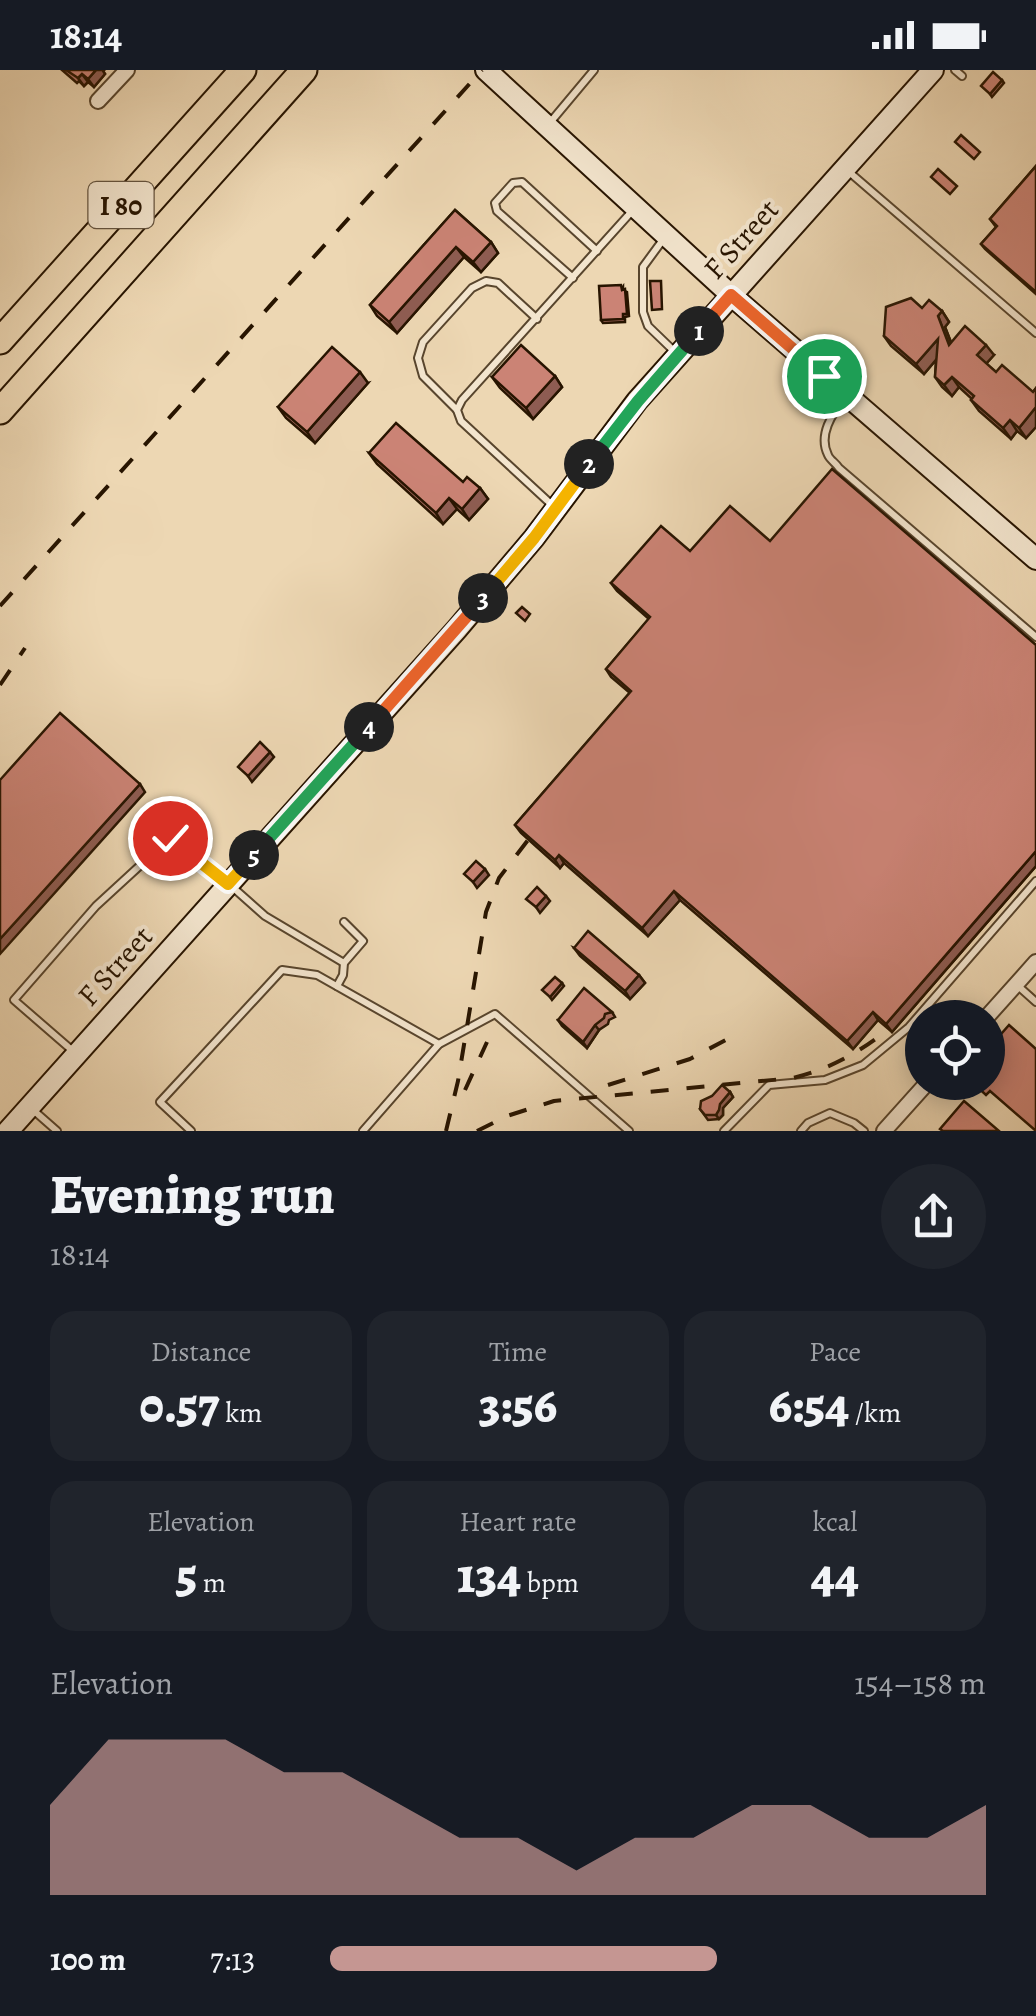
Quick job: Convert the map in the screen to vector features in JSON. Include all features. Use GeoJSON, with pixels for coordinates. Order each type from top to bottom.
{"type":"FeatureCollection","features":[{"type":"Feature","properties":{"kind":"highway","name":"I 80"},"geometry":{"type":"LineString","coordinates":[[0,341],[243,70]]}},
{"type":"Feature","properties":{"kind":"highway","name":"I 80"},"geometry":{"type":"LineString","coordinates":[[0,410],[304,70]]}},
{"type":"Feature","properties":{"kind":"street"},"geometry":{"type":"LineString","coordinates":[[98,102],[126,70]]}},
{"type":"Feature","properties":{"kind":"street"},"geometry":{"type":"LineString","coordinates":[[486,70],[731,295],[1036,559]]}},
{"type":"Feature","properties":{"kind":"street","name":"F Street"},"geometry":{"type":"LineString","coordinates":[[8,1131],[467,616],[556,509],[619,424],[933,70]]}},
{"type":"Feature","properties":{"kind":"street"},"geometry":{"type":"LineString","coordinates":[[1002,1000],[1036,962]]}},
{"type":"Feature","properties":{"kind":"street"},"geometry":{"type":"LineString","coordinates":[[884,1131],[912,1100]]}},
{"type":"Feature","properties":{"kind":"lane"},"geometry":{"type":"LineString","coordinates":[[540,119],[594,70]]}},
{"type":"Feature","properties":{"kind":"lane"},"geometry":{"type":"LineString","coordinates":[[845,168],[1036,333]]}},
{"type":"Feature","properties":{"kind":"lane"},"geometry":{"type":"LineString","coordinates":[[573,278],[496,210],[495,203],[513,183],[522,182],[597,251]]}},
{"type":"Feature","properties":{"kind":"lane"},"geometry":{"type":"LineString","coordinates":[[456,410],[635,208]]}},
{"type":"Feature","properties":{"kind":"lane"},"geometry":{"type":"LineString","coordinates":[[666,236],[643,267],[643,312],[648,326],[678,355]]}},
{"type":"Feature","properties":{"kind":"lane"},"geometry":{"type":"LineString","coordinates":[[537,319],[498,283],[486,281],[472,288],[423,342],[418,358],[423,376],[456,410],[461,421],[556,509]]}},
{"type":"Feature","properties":{"kind":"lane"},"geometry":{"type":"LineString","coordinates":[[847,395],[828,424],[824,437],[827,454],[1036,637]]}},
{"type":"Feature","properties":{"kind":"lane"},"geometry":{"type":"LineString","coordinates":[[77,1054],[14,1000],[96,906],[170,838],[265,916],[344,963]]}},
{"type":"Feature","properties":{"kind":"lane"},"geometry":{"type":"LineString","coordinates":[[724,1131],[769,1085],[824,1080],[863,1065],[909,1027],[1036,881]]}},
{"type":"Feature","properties":{"kind":"lane"},"geometry":{"type":"LineString","coordinates":[[337,986],[344,974],[344,963],[363,941],[344,922]]}},
{"type":"Feature","properties":{"kind":"lane"},"geometry":{"type":"LineString","coordinates":[[191,1131],[160,1102],[282,970],[318,975],[439,1044]]}},
{"type":"Feature","properties":{"kind":"lane"},"geometry":{"type":"LineString","coordinates":[[1016,984],[1036,1002]]}},
{"type":"Feature","properties":{"kind":"lane"},"geometry":{"type":"LineString","coordinates":[[364,1131],[439,1044],[495,1014],[629,1131]]}},
{"type":"Feature","properties":{"kind":"lane"},"geometry":{"type":"LineString","coordinates":[[30,1107],[58,1131]]}},
{"type":"Feature","properties":{"kind":"lane"},"geometry":{"type":"LineString","coordinates":[[801,1131],[808,1123],[830,1113],[864,1131]]}},
{"type":"Feature","properties":{"kind":"building"},"geometry":{"type":"Polygon","coordinates":[[[66,70],[96,70],[88,79],[66,70]]]}},
{"type":"Feature","properties":{"kind":"building"},"geometry":{"type":"Polygon","coordinates":[[[993,72],[1002,80],[990,94],[981,86],[993,72]]]}},
{"type":"Feature","properties":{"kind":"building"},"geometry":{"type":"Polygon","coordinates":[[[961,135],[980,152],[974,159],[955,142],[961,135]]]}},
{"type":"Feature","properties":{"kind":"building"},"geometry":{"type":"Polygon","coordinates":[[[1036,166],[1036,292],[981,244],[997,226],[990,219],[1036,166]]]}},
{"type":"Feature","properties":{"kind":"building"},"geometry":{"type":"Polygon","coordinates":[[[938,169],[957,186],[950,194],[931,177],[938,169]]]}},
{"type":"Feature","properties":{"kind":"building"},"geometry":{"type":"Polygon","coordinates":[[[455,210],[491,242],[473,262],[456,247],[389,322],[370,305],[455,210]]]}},
{"type":"Feature","properties":{"kind":"building"},"geometry":{"type":"Polygon","coordinates":[[[650,281],[661,281],[662,309],[652,310],[650,281]]]}},
{"type":"Feature","properties":{"kind":"building"},"geometry":{"type":"Polygon","coordinates":[[[621,285],[625,289],[627,314],[623,314],[623,319],[601,320],[599,286],[621,285]]]}},
{"type":"Feature","properties":{"kind":"building"},"geometry":{"type":"Polygon","coordinates":[[[911,298],[922,308],[929,300],[942,311],[938,316],[949,345],[965,326],[986,345],[977,355],[996,372],[1002,365],[1033,392],[1036,388],[1036,407],[1019,428],[1010,420],[1003,428],[952,377],[944,385],[935,377],[938,339],[916,364],[884,336],[886,307],[911,298]]]}},
{"type":"Feature","properties":{"kind":"building"},"geometry":{"type":"Polygon","coordinates":[[[521,345],[555,376],[526,408],[492,377],[521,345]]]}},
{"type":"Feature","properties":{"kind":"building"},"geometry":{"type":"Polygon","coordinates":[[[332,347],[360,372],[307,432],[278,407],[332,347]]]}},
{"type":"Feature","properties":{"kind":"building"},"geometry":{"type":"Polygon","coordinates":[[[396,423],[463,482],[467,477],[480,488],[462,509],[449,498],[436,513],[369,453],[396,423]]]}},
{"type":"Feature","properties":{"kind":"building"},"geometry":{"type":"Polygon","coordinates":[[[832,469],[1036,645],[1036,851],[886,1024],[873,1012],[847,1041],[674,891],[642,928],[559,855],[555,860],[515,825],[631,691],[606,669],[650,617],[611,583],[661,526],[690,551],[730,506],[770,541],[832,469]]]}},
{"type":"Feature","properties":{"kind":"building"},"geometry":{"type":"Polygon","coordinates":[[[522,607],[530,614],[525,621],[516,613],[522,607]]]}},
{"type":"Feature","properties":{"kind":"building"},"geometry":{"type":"Polygon","coordinates":[[[60,713],[140,784],[0,939],[0,780],[60,713]]]}},
{"type":"Feature","properties":{"kind":"building"},"geometry":{"type":"Polygon","coordinates":[[[260,742],[270,752],[248,776],[238,767],[260,742]]]}},
{"type":"Feature","properties":{"kind":"building"},"geometry":{"type":"Polygon","coordinates":[[[476,861],[485,869],[473,882],[464,874],[476,861]]]}},
{"type":"Feature","properties":{"kind":"building"},"geometry":{"type":"Polygon","coordinates":[[[537,887],[546,896],[536,907],[526,899],[537,887]]]}},
{"type":"Feature","properties":{"kind":"building"},"geometry":{"type":"Polygon","coordinates":[[[588,931],[639,975],[625,991],[574,948],[588,931]]]}},
{"type":"Feature","properties":{"kind":"building"},"geometry":{"type":"Polygon","coordinates":[[[555,977],[562,983],[550,997],[542,990],[555,977]]]}},
{"type":"Feature","properties":{"kind":"building"},"geometry":{"type":"Polygon","coordinates":[[[584,988],[612,1012],[605,1014],[583,1042],[558,1020],[584,988]]]}},
{"type":"Feature","properties":{"kind":"building"},"geometry":{"type":"Polygon","coordinates":[[[1009,1025],[1036,1049],[1036,1131],[1000,1100],[1005,1100],[1005,1030],[1009,1025]]]}},
{"type":"Feature","properties":{"kind":"building"},"geometry":{"type":"Polygon","coordinates":[[[722,1085],[730,1092],[716,1115],[705,1115],[700,1109],[701,1101],[722,1085]]]}},
{"type":"Feature","properties":{"kind":"building"},"geometry":{"type":"Polygon","coordinates":[[[964,1101],[999,1131],[940,1129],[964,1101]]]}},
{"type":"Feature","properties":{"kind":"railway"},"geometry":{"type":"LineString","coordinates":[[0,606],[482,70]]}},
{"type":"Feature","properties":{"kind":"railway"},"geometry":{"type":"LineString","coordinates":[[0,685],[25,648]]}},
{"type":"Feature","properties":{"kind":"railway"},"geometry":{"type":"LineString","coordinates":[[446,1131],[486,912],[499,878],[528,840]]}},
{"type":"Feature","properties":{"kind":"railway"},"geometry":{"type":"LineString","coordinates":[[477,1131],[507,1116],[554,1101],[793,1078],[839,1061],[881,1035]]}},
{"type":"Feature","properties":{"kind":"railway"},"geometry":{"type":"LineString","coordinates":[[608,1085],[690,1059],[733,1036]]}},
{"type":"Feature","properties":{"kind":"railway"},"geometry":{"type":"LineString","coordinates":[[465,1090],[487,1042]]}},
{"type":"Feature","properties":{"kind":"route"},"geometry":{"type":"LineString","coordinates":[[170,838],[228,884],[510,568],[610,435],[731,295],[824,376]]}}]}
